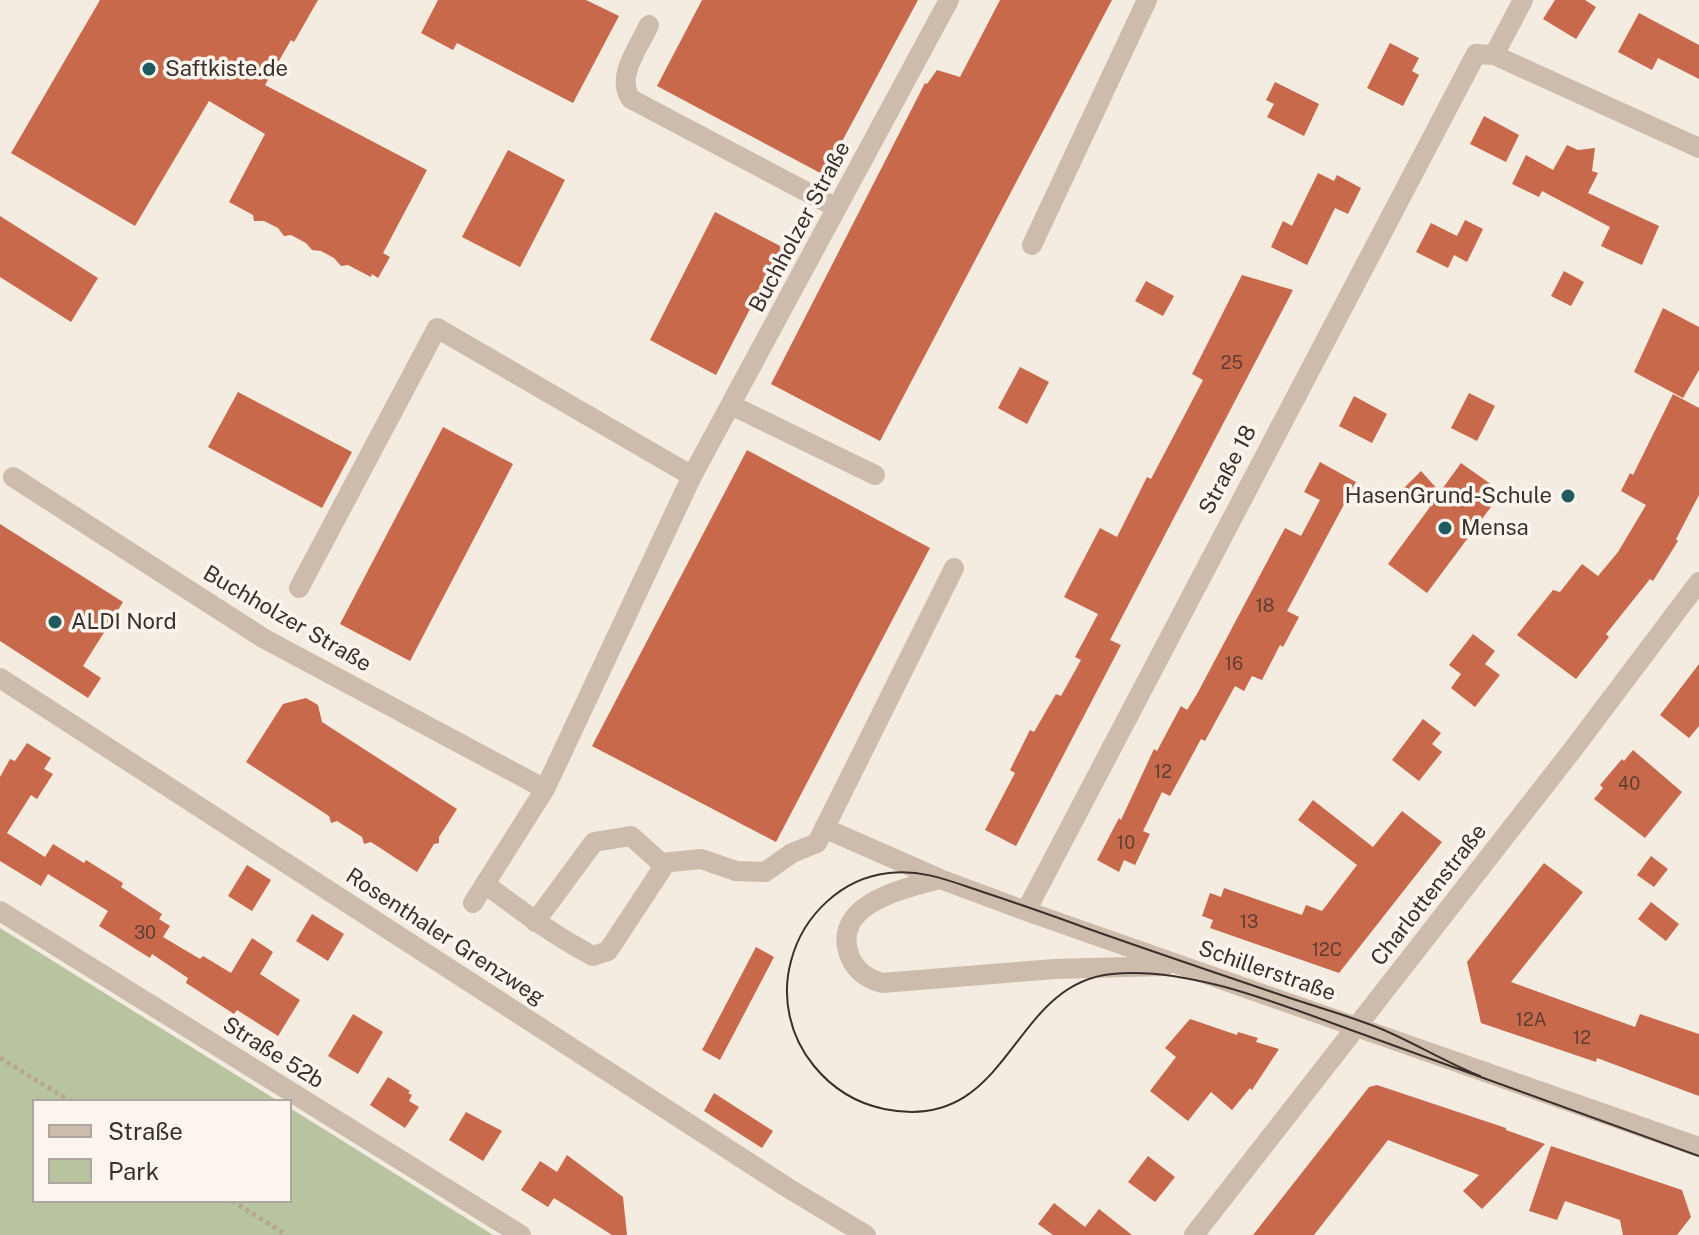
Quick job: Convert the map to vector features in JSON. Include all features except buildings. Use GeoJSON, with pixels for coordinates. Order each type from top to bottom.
{"type":"FeatureCollection","features":[{"type":"Feature","properties":{"kind":"street","name":"Buchholzer Straße"},"geometry":{"type":"LineString","coordinates":[[473,903],[545,789],[692,476],[949,0]]}},
{"type":"Feature","properties":{"kind":"street"},"geometry":{"type":"LineString","coordinates":[[1032,245],[1147,0]]}},
{"type":"Feature","properties":{"kind":"street","name":"Straße 18"},"geometry":{"type":"LineString","coordinates":[[1026,911],[1485,55],[1523,0]]}},
{"type":"Feature","properties":{"kind":"street"},"geometry":{"type":"LineString","coordinates":[[649,25],[624,79],[626,92],[631,99],[837,208]]}},
{"type":"Feature","properties":{"kind":"street"},"geometry":{"type":"LineString","coordinates":[[1485,55],[1699,148]]}},
{"type":"Feature","properties":{"kind":"street"},"geometry":{"type":"LineString","coordinates":[[299,588],[437,328],[692,476]]}},
{"type":"Feature","properties":{"kind":"street"},"geometry":{"type":"LineString","coordinates":[[731,405],[875,475]]}},
{"type":"Feature","properties":{"kind":"street","name":"Buchholzer Straße"},"geometry":{"type":"LineString","coordinates":[[13,477],[263,638],[545,789]]}},
{"type":"Feature","properties":{"kind":"street"},"geometry":{"type":"LineString","coordinates":[[661,863],[701,859],[736,871],[765,872],[792,853],[817,843],[954,568]]}},
{"type":"Feature","properties":{"kind":"street","name":"Charlottenstraße"},"geometry":{"type":"LineString","coordinates":[[1194,1235],[1574,748],[1699,582]]}},
{"type":"Feature","properties":{"kind":"street","name":"Rosenthaler Grenzweg"},"geometry":{"type":"LineString","coordinates":[[0,678],[788,1188],[866,1235]]}},
{"type":"Feature","properties":{"kind":"street","name":"Schillerstraße"},"geometry":{"type":"LineString","coordinates":[[824,828],[940,879],[1026,911],[1699,1147]]}},
{"type":"Feature","properties":{"kind":"street"},"geometry":{"type":"LineString","coordinates":[[485,884],[535,922],[555,936],[593,956],[608,951],[662,869],[661,863],[631,836],[594,842],[535,922]]}},
{"type":"Feature","properties":{"kind":"street"},"geometry":{"type":"LineString","coordinates":[[940,879],[879,898],[858,913],[846,937],[847,949],[851,961],[866,977],[882,983],[1054,969],[1177,965]]}},
{"type":"Feature","properties":{"kind":"street","name":"Straße 52b"},"geometry":{"type":"LineString","coordinates":[[0,911],[521,1235]]}},
{"type":"Feature","properties":{"kind":"path"},"geometry":{"type":"LineString","coordinates":[[0,1058],[67,1099]]}},
{"type":"Feature","properties":{"kind":"path"},"geometry":{"type":"LineString","coordinates":[[235,1203],[287,1235]]}},
{"type":"Feature","properties":{"kind":"green space"},"geometry":{"type":"Polygon","coordinates":[[[0,928],[275,1099],[32,1099],[32,1203],[292,1203],[292,1109],[493,1235],[0,1235],[0,928]]]}},
{"type":"Feature","properties":{"kind":"tram line"},"geometry":{"type":"LineString","coordinates":[[1480,1076],[1367,1023],[924,874],[901,872],[872,876],[841,891],[815,914],[805,929],[788,975],[790,1016],[806,1055],[837,1088],[854,1099],[884,1109],[926,1111],[959,1100],[985,1080],[1050,1003],[1078,984],[1112,974],[1143,973],[1176,976],[1244,992],[1699,1156]]}},
{"type":"Feature","properties":{"kind":"place","name":"Saftkiste.de"},"geometry":{"type":"Point","coordinates":[149,69]}},
{"type":"Feature","properties":{"kind":"place","name":"HasenGrund-Schule"},"geometry":{"type":"Point","coordinates":[1568,496]}},
{"type":"Feature","properties":{"kind":"place","name":"Mensa"},"geometry":{"type":"Point","coordinates":[1445,528]}},
{"type":"Feature","properties":{"kind":"place","name":"ALDI Nord"},"geometry":{"type":"Point","coordinates":[55,622]}}]}
